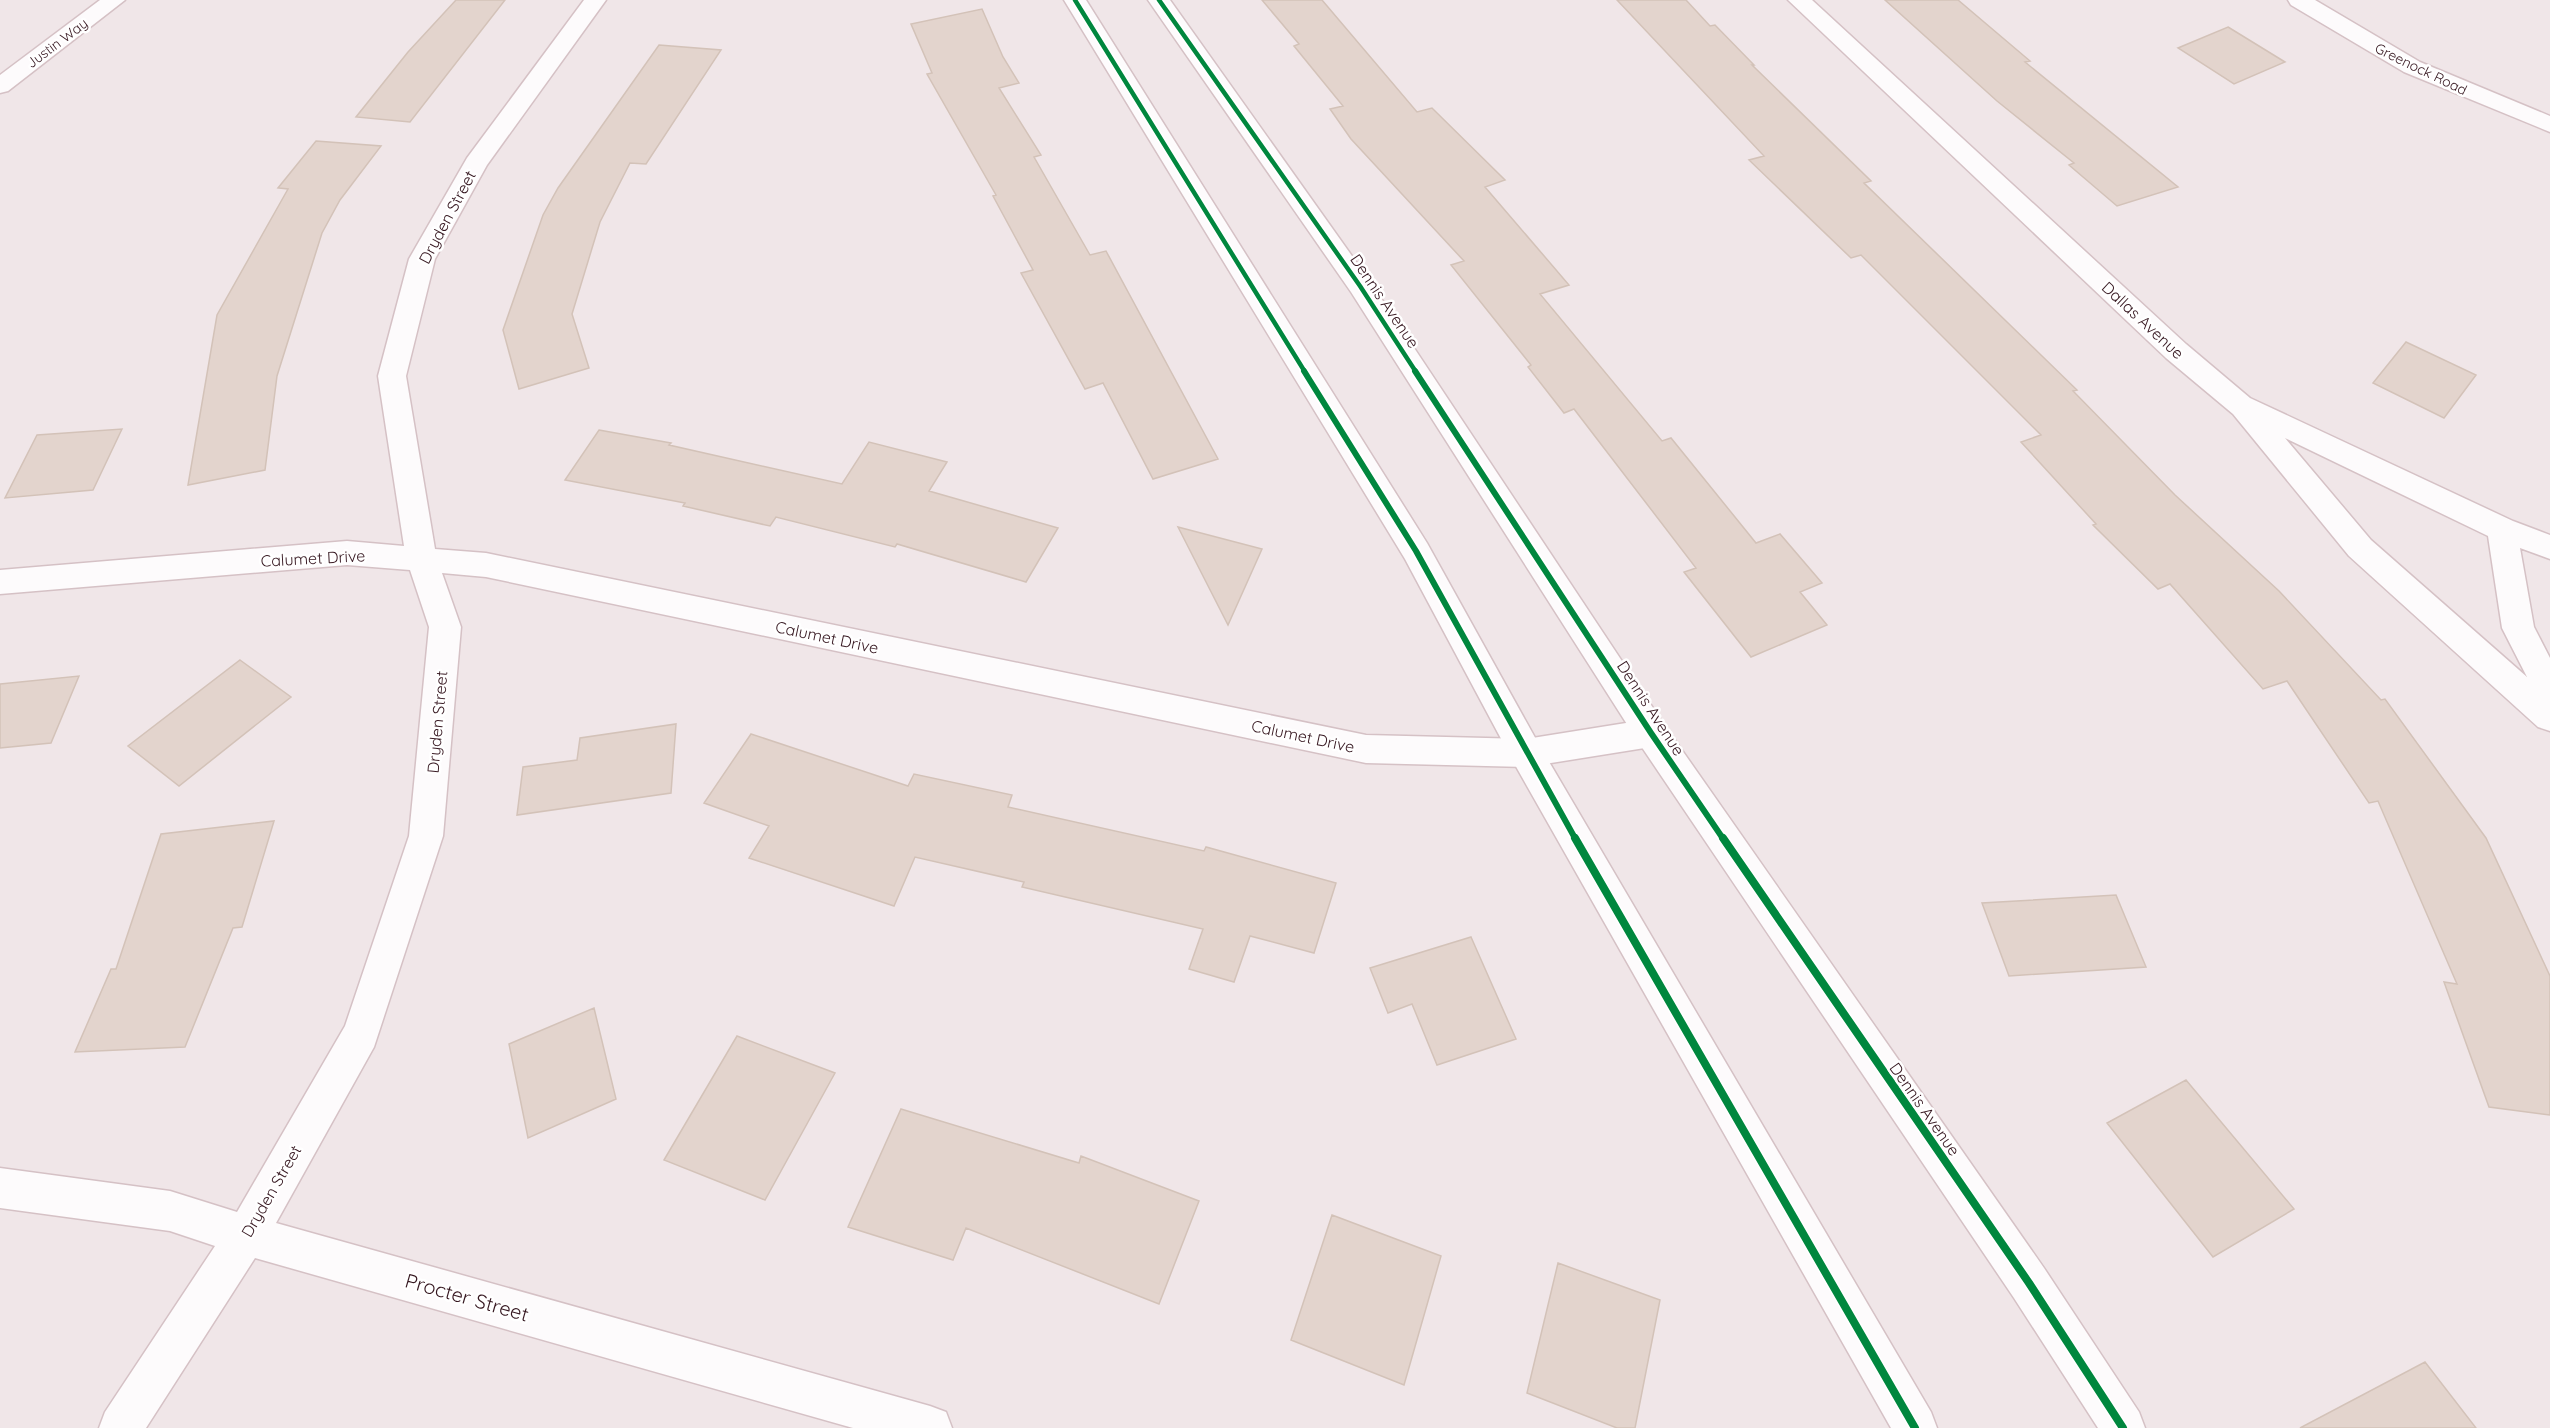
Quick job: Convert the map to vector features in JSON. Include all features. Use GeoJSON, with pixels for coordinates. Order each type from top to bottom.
{"type":"FeatureCollection","features":[{"type":"Feature","properties":{"kind":"street","name":"Justin Way"},"geometry":{"type":"LineString","coordinates":[[0,86],[114,0]]}},
{"type":"Feature","properties":{"kind":"street","name":"Dryden Street"},"geometry":{"type":"LineString","coordinates":[[121,1428],[246,1235],[361,1034],[426,836],[445,627],[421,558],[392,376],[422,259],[476,163],[595,0]]}},
{"type":"Feature","properties":{"kind":"street"},"geometry":{"type":"LineString","coordinates":[[1074,0],[1416,551],[1526,753],[1915,1428]]}},
{"type":"Feature","properties":{"kind":"street","name":"Dennis Avenue"},"geometry":{"type":"LineString","coordinates":[[1159,0],[1360,285],[1651,734],[2029,1283],[2123,1428]]}},
{"type":"Feature","properties":{"kind":"street","name":"Dallas Avenue"},"geometry":{"type":"LineString","coordinates":[[1799,0],[2176,351],[2240,405],[2502,529],[2550,547]]}},
{"type":"Feature","properties":{"kind":"street","name":"Greenock Road"},"geometry":{"type":"LineString","coordinates":[[2299,0],[2412,68],[2550,125]]}},
{"type":"Feature","properties":{"kind":"street"},"geometry":{"type":"LineString","coordinates":[[2240,405],[2360,548],[2550,717]]}},
{"type":"Feature","properties":{"kind":"street"},"geometry":{"type":"LineString","coordinates":[[2502,529],[2518,628],[2550,689]]}},
{"type":"Feature","properties":{"kind":"street","name":"Calumet Drive"},"geometry":{"type":"LineString","coordinates":[[0,582],[347,553],[421,558],[486,565],[1366,749],[1526,753],[1651,734]]}},
{"type":"Feature","properties":{"kind":"street","name":"Procter Street"},"geometry":{"type":"LineString","coordinates":[[0,1188],[170,1211],[246,1235],[930,1428]]}},
{"type":"Feature","properties":{"kind":"building"},"geometry":{"type":"Polygon","coordinates":[[[456,0],[505,0],[410,122],[356,117],[408,52],[456,0]]]}},
{"type":"Feature","properties":{"kind":"building"},"geometry":{"type":"Polygon","coordinates":[[[1262,0],[1322,0],[1417,112],[1432,108],[1505,180],[1485,187],[1569,285],[1540,294],[1662,441],[1671,438],[1756,543],[1780,534],[1822,583],[1800,592],[1827,625],[1751,657],[1684,572],[1696,568],[1574,409],[1564,413],[1528,367],[1531,365],[1451,265],[1464,261],[1351,139],[1330,109],[1343,106],[1294,46],[1299,44],[1262,0]]]}},
{"type":"Feature","properties":{"kind":"building"},"geometry":{"type":"Polygon","coordinates":[[[1617,0],[1686,0],[1710,26],[1715,25],[1754,65],[1752,65],[1871,181],[1864,183],[2077,390],[2073,391],[2175,495],[2279,591],[2381,700],[2385,699],[2486,838],[2550,976],[2550,1115],[2489,1107],[2444,982],[2457,984],[2378,801],[2369,803],[2287,681],[2263,689],[2170,584],[2158,589],[2093,525],[2096,524],[2021,442],[2041,435],[1861,255],[1851,258],[1749,160],[1764,156],[1617,0]]]}},
{"type":"Feature","properties":{"kind":"building"},"geometry":{"type":"Polygon","coordinates":[[[1885,0],[1958,0],[2030,61],[2025,62],[2178,187],[2117,206],[2069,165],[2074,163],[1997,101],[1885,0]]]}},
{"type":"Feature","properties":{"kind":"building"},"geometry":{"type":"Polygon","coordinates":[[[982,9],[1003,57],[1019,83],[999,88],[1041,155],[1034,157],[1090,255],[1106,251],[1218,459],[1153,479],[1103,383],[1085,389],[1021,273],[1033,270],[993,196],[996,195],[927,74],[932,73],[911,24],[982,9]]]}},
{"type":"Feature","properties":{"kind":"building"},"geometry":{"type":"Polygon","coordinates":[[[2228,27],[2285,62],[2234,84],[2178,48],[2228,27]]]}},
{"type":"Feature","properties":{"kind":"building"},"geometry":{"type":"Polygon","coordinates":[[[659,45],[721,50],[646,164],[630,163],[600,222],[572,314],[589,368],[519,389],[503,330],[543,215],[558,188],[659,45]]]}},
{"type":"Feature","properties":{"kind":"building"},"geometry":{"type":"Polygon","coordinates":[[[316,141],[381,146],[340,200],[322,233],[277,376],[265,470],[188,485],[217,315],[288,189],[278,188],[316,141]]]}},
{"type":"Feature","properties":{"kind":"building"},"geometry":{"type":"Polygon","coordinates":[[[2406,342],[2476,375],[2444,418],[2373,383],[2406,342]]]}},
{"type":"Feature","properties":{"kind":"building"},"geometry":{"type":"Polygon","coordinates":[[[122,429],[93,490],[5,498],[37,435],[122,429]]]}},
{"type":"Feature","properties":{"kind":"building"},"geometry":{"type":"Polygon","coordinates":[[[599,430],[671,443],[669,445],[842,484],[869,442],[947,462],[929,491],[1058,528],[1026,582],[897,544],[895,547],[776,517],[770,526],[683,506],[685,503],[565,480],[599,430]]]}},
{"type":"Feature","properties":{"kind":"building"},"geometry":{"type":"Polygon","coordinates":[[[1178,527],[1262,549],[1228,625],[1178,527]]]}},
{"type":"Feature","properties":{"kind":"building"},"geometry":{"type":"Polygon","coordinates":[[[240,660],[291,697],[179,786],[128,746],[240,660]]]}},
{"type":"Feature","properties":{"kind":"building"},"geometry":{"type":"Polygon","coordinates":[[[79,676],[51,743],[0,748],[0,684],[79,676]]]}},
{"type":"Feature","properties":{"kind":"building"},"geometry":{"type":"Polygon","coordinates":[[[676,724],[671,793],[517,815],[523,767],[577,760],[580,738],[676,724]]]}},
{"type":"Feature","properties":{"kind":"building"},"geometry":{"type":"Polygon","coordinates":[[[751,734],[908,786],[914,774],[1012,795],[1008,807],[1204,851],[1206,847],[1336,883],[1314,953],[1250,936],[1234,982],[1189,969],[1203,929],[1022,887],[1024,882],[915,857],[894,906],[749,858],[769,826],[704,803],[751,734]]]}},
{"type":"Feature","properties":{"kind":"building"},"geometry":{"type":"Polygon","coordinates":[[[274,821],[242,927],[233,928],[185,1047],[75,1052],[111,969],[116,969],[161,834],[274,821]]]}},
{"type":"Feature","properties":{"kind":"building"},"geometry":{"type":"Polygon","coordinates":[[[2116,895],[2146,967],[2009,976],[1982,903],[2116,895]]]}},
{"type":"Feature","properties":{"kind":"building"},"geometry":{"type":"Polygon","coordinates":[[[1471,937],[1516,1039],[1437,1065],[1412,1004],[1388,1013],[1370,968],[1471,937]]]}},
{"type":"Feature","properties":{"kind":"building"},"geometry":{"type":"Polygon","coordinates":[[[594,1008],[616,1099],[528,1138],[509,1044],[594,1008]]]}},
{"type":"Feature","properties":{"kind":"building"},"geometry":{"type":"Polygon","coordinates":[[[737,1036],[835,1073],[765,1200],[664,1160],[737,1036]]]}},
{"type":"Feature","properties":{"kind":"building"},"geometry":{"type":"Polygon","coordinates":[[[2186,1080],[2294,1209],[2213,1257],[2107,1123],[2186,1080]]]}},
{"type":"Feature","properties":{"kind":"building"},"geometry":{"type":"Polygon","coordinates":[[[901,1109],[1079,1163],[1081,1156],[1199,1201],[1159,1304],[966,1228],[953,1260],[848,1227],[901,1109]]]}},
{"type":"Feature","properties":{"kind":"building"},"geometry":{"type":"Polygon","coordinates":[[[1332,1215],[1441,1256],[1404,1385],[1291,1340],[1332,1215]]]}},
{"type":"Feature","properties":{"kind":"building"},"geometry":{"type":"Polygon","coordinates":[[[1558,1263],[1660,1300],[1635,1428],[1617,1428],[1527,1393],[1558,1263]]]}},
{"type":"Feature","properties":{"kind":"building"},"geometry":{"type":"Polygon","coordinates":[[[2425,1362],[2476,1428],[2300,1428],[2425,1362]]]}},
{"type":"Feature","properties":{"kind":"cycle path"},"geometry":{"type":"LineString","coordinates":[[1075,0],[1416,551],[1526,753],[1915,1428]]}},
{"type":"Feature","properties":{"kind":"cycle path"},"geometry":{"type":"LineString","coordinates":[[1159,0],[1360,286],[1651,733],[2029,1283],[2123,1428]]}}]}
